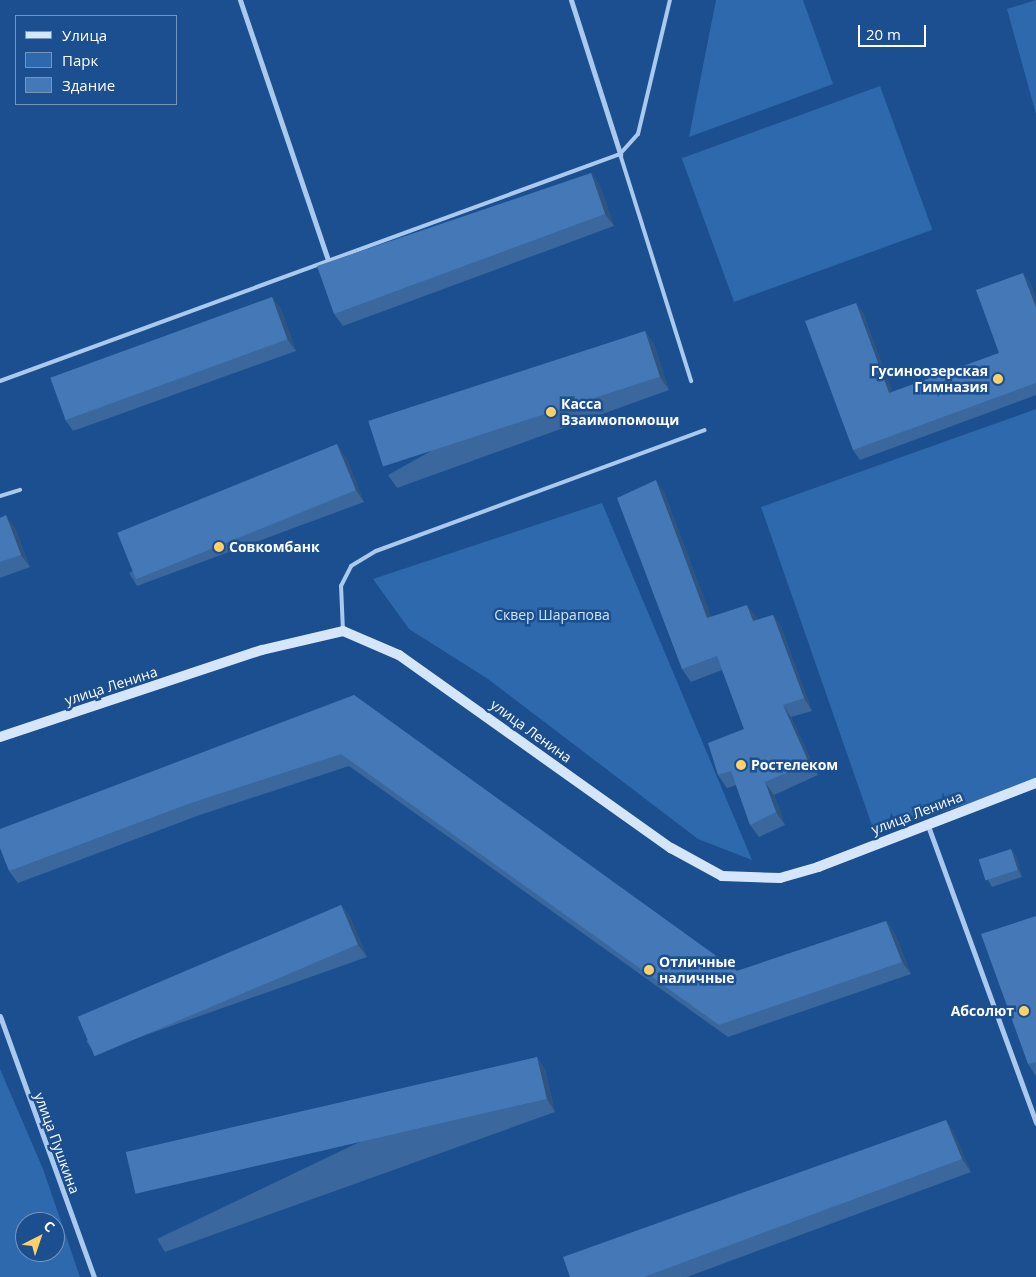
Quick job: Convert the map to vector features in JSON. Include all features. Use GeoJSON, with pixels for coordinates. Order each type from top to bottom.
{"type":"FeatureCollection","features":[{"type":"Feature","properties":{"kind":"street"},"geometry":{"type":"LineString","coordinates":[[240,0],[328,260]]}},
{"type":"Feature","properties":{"kind":"street"},"geometry":{"type":"LineString","coordinates":[[571,0],[620,154]]}},
{"type":"Feature","properties":{"kind":"street","name":"улица Ленина"},"geometry":{"type":"LineString","coordinates":[[0,737],[262,650],[343,631],[399,655],[671,848],[722,876],[780,878],[818,867],[927,823],[1036,783]]}},
{"type":"Feature","properties":{"kind":"street"},"geometry":{"type":"LineString","coordinates":[[927,823],[1036,1123]]}},
{"type":"Feature","properties":{"kind":"street","name":"улица Пушкина"},"geometry":{"type":"LineString","coordinates":[[0,1016],[94,1277]]}},
{"type":"Feature","properties":{"kind":"lane"},"geometry":{"type":"LineString","coordinates":[[0,381],[620,154],[638,134],[670,0]]}},
{"type":"Feature","properties":{"kind":"lane"},"geometry":{"type":"LineString","coordinates":[[620,154],[691,381]]}},
{"type":"Feature","properties":{"kind":"lane"},"geometry":{"type":"LineString","coordinates":[[343,631],[341,586],[351,566],[376,551],[704,430]]}},
{"type":"Feature","properties":{"kind":"lane"},"geometry":{"type":"LineString","coordinates":[[0,496],[20,490]]}},
{"type":"Feature","properties":{"kind":"green space"},"geometry":{"type":"Polygon","coordinates":[[[716,0],[803,0],[833,84],[689,137],[716,0]]]}},
{"type":"Feature","properties":{"kind":"green space"},"geometry":{"type":"Polygon","coordinates":[[[1036,0],[1036,114],[1007,9],[1036,0]]]}},
{"type":"Feature","properties":{"kind":"green space"},"geometry":{"type":"Polygon","coordinates":[[[880,86],[932,230],[734,302],[682,158],[880,86]]]}},
{"type":"Feature","properties":{"kind":"green space"},"geometry":{"type":"Polygon","coordinates":[[[1036,409],[1036,781],[875,834],[761,507],[1036,409]]]}},
{"type":"Feature","properties":{"kind":"green space","name":"Сквер Шарапова"},"geometry":{"type":"Polygon","coordinates":[[[602,503],[752,860],[698,839],[488,679],[409,629],[373,579],[602,503]]]}},
{"type":"Feature","properties":{"kind":"green space"},"geometry":{"type":"Polygon","coordinates":[[[0,1069],[43,1169],[58,1212],[15,1212],[15,1262],[65,1262],[65,1233],[80,1277],[0,1277],[0,1069]]]}},
{"type":"Feature","properties":{"kind":"building"},"geometry":{"type":"Polygon","coordinates":[[[591,173],[605,214],[334,314],[317,266],[591,173]]]}},
{"type":"Feature","properties":{"kind":"building","name":"Гусиноозерская Гимназия"},"geometry":{"type":"Polygon","coordinates":[[[1023,273],[1036,308],[1036,383],[853,450],[805,321],[856,303],[889,393],[999,353],[976,290],[1023,273]]]}},
{"type":"Feature","properties":{"kind":"building"},"geometry":{"type":"Polygon","coordinates":[[[272,297],[287,339],[66,420],[50,378],[272,297]]]}},
{"type":"Feature","properties":{"kind":"building"},"geometry":{"type":"Polygon","coordinates":[[[645,331],[660,377],[383,467],[368,421],[645,331]]]}},
{"type":"Feature","properties":{"kind":"building"},"geometry":{"type":"Polygon","coordinates":[[[337,444],[356,490],[136,579],[117,533],[337,444]]]}},
{"type":"Feature","properties":{"kind":"building"},"geometry":{"type":"Polygon","coordinates":[[[656,480],[707,618],[747,605],[753,621],[773,615],[804,698],[783,705],[809,763],[765,782],[776,812],[750,825],[731,771],[718,775],[708,743],[744,729],[717,656],[682,669],[617,498],[656,480]]]}},
{"type":"Feature","properties":{"kind":"building"},"geometry":{"type":"Polygon","coordinates":[[[6,515],[21,555],[0,562],[0,518],[6,515]]]}},
{"type":"Feature","properties":{"kind":"building"},"geometry":{"type":"Polygon","coordinates":[[[354,695],[737,971],[886,921],[902,962],[719,1025],[341,754],[191,803],[9,871],[0,848],[0,829],[354,695]]]}},
{"type":"Feature","properties":{"kind":"building"},"geometry":{"type":"Polygon","coordinates":[[[1011,849],[1018,870],[985,880],[979,860],[1011,849]]]}},
{"type":"Feature","properties":{"kind":"building"},"geometry":{"type":"Polygon","coordinates":[[[341,905],[358,945],[95,1056],[78,1017],[341,905]]]}},
{"type":"Feature","properties":{"kind":"building","name":"Абсолют"},"geometry":{"type":"Polygon","coordinates":[[[1036,916],[1036,1062],[1028,1064],[981,934],[1036,916]]]}},
{"type":"Feature","properties":{"kind":"building"},"geometry":{"type":"Polygon","coordinates":[[[537,1057],[547,1099],[135,1194],[126,1152],[537,1057]]]}},
{"type":"Feature","properties":{"kind":"building"},"geometry":{"type":"Polygon","coordinates":[[[946,1120],[962,1159],[644,1277],[570,1277],[563,1257],[946,1120]]]}},
{"type":"Feature","properties":{"kind":"place","name":"Гусиноозерская Гимназия"},"geometry":{"type":"Point","coordinates":[998,379]}},
{"type":"Feature","properties":{"kind":"place","name":"Касса Взаимопомощи"},"geometry":{"type":"Point","coordinates":[551,412]}},
{"type":"Feature","properties":{"kind":"place","name":"Совкомбанк"},"geometry":{"type":"Point","coordinates":[219,547]}},
{"type":"Feature","properties":{"kind":"place","name":"Ростелеком"},"geometry":{"type":"Point","coordinates":[741,765]}},
{"type":"Feature","properties":{"kind":"place","name":"Отличные наличные"},"geometry":{"type":"Point","coordinates":[649,970]}},
{"type":"Feature","properties":{"kind":"place","name":"Абсолют"},"geometry":{"type":"Point","coordinates":[1024,1011]}}]}
